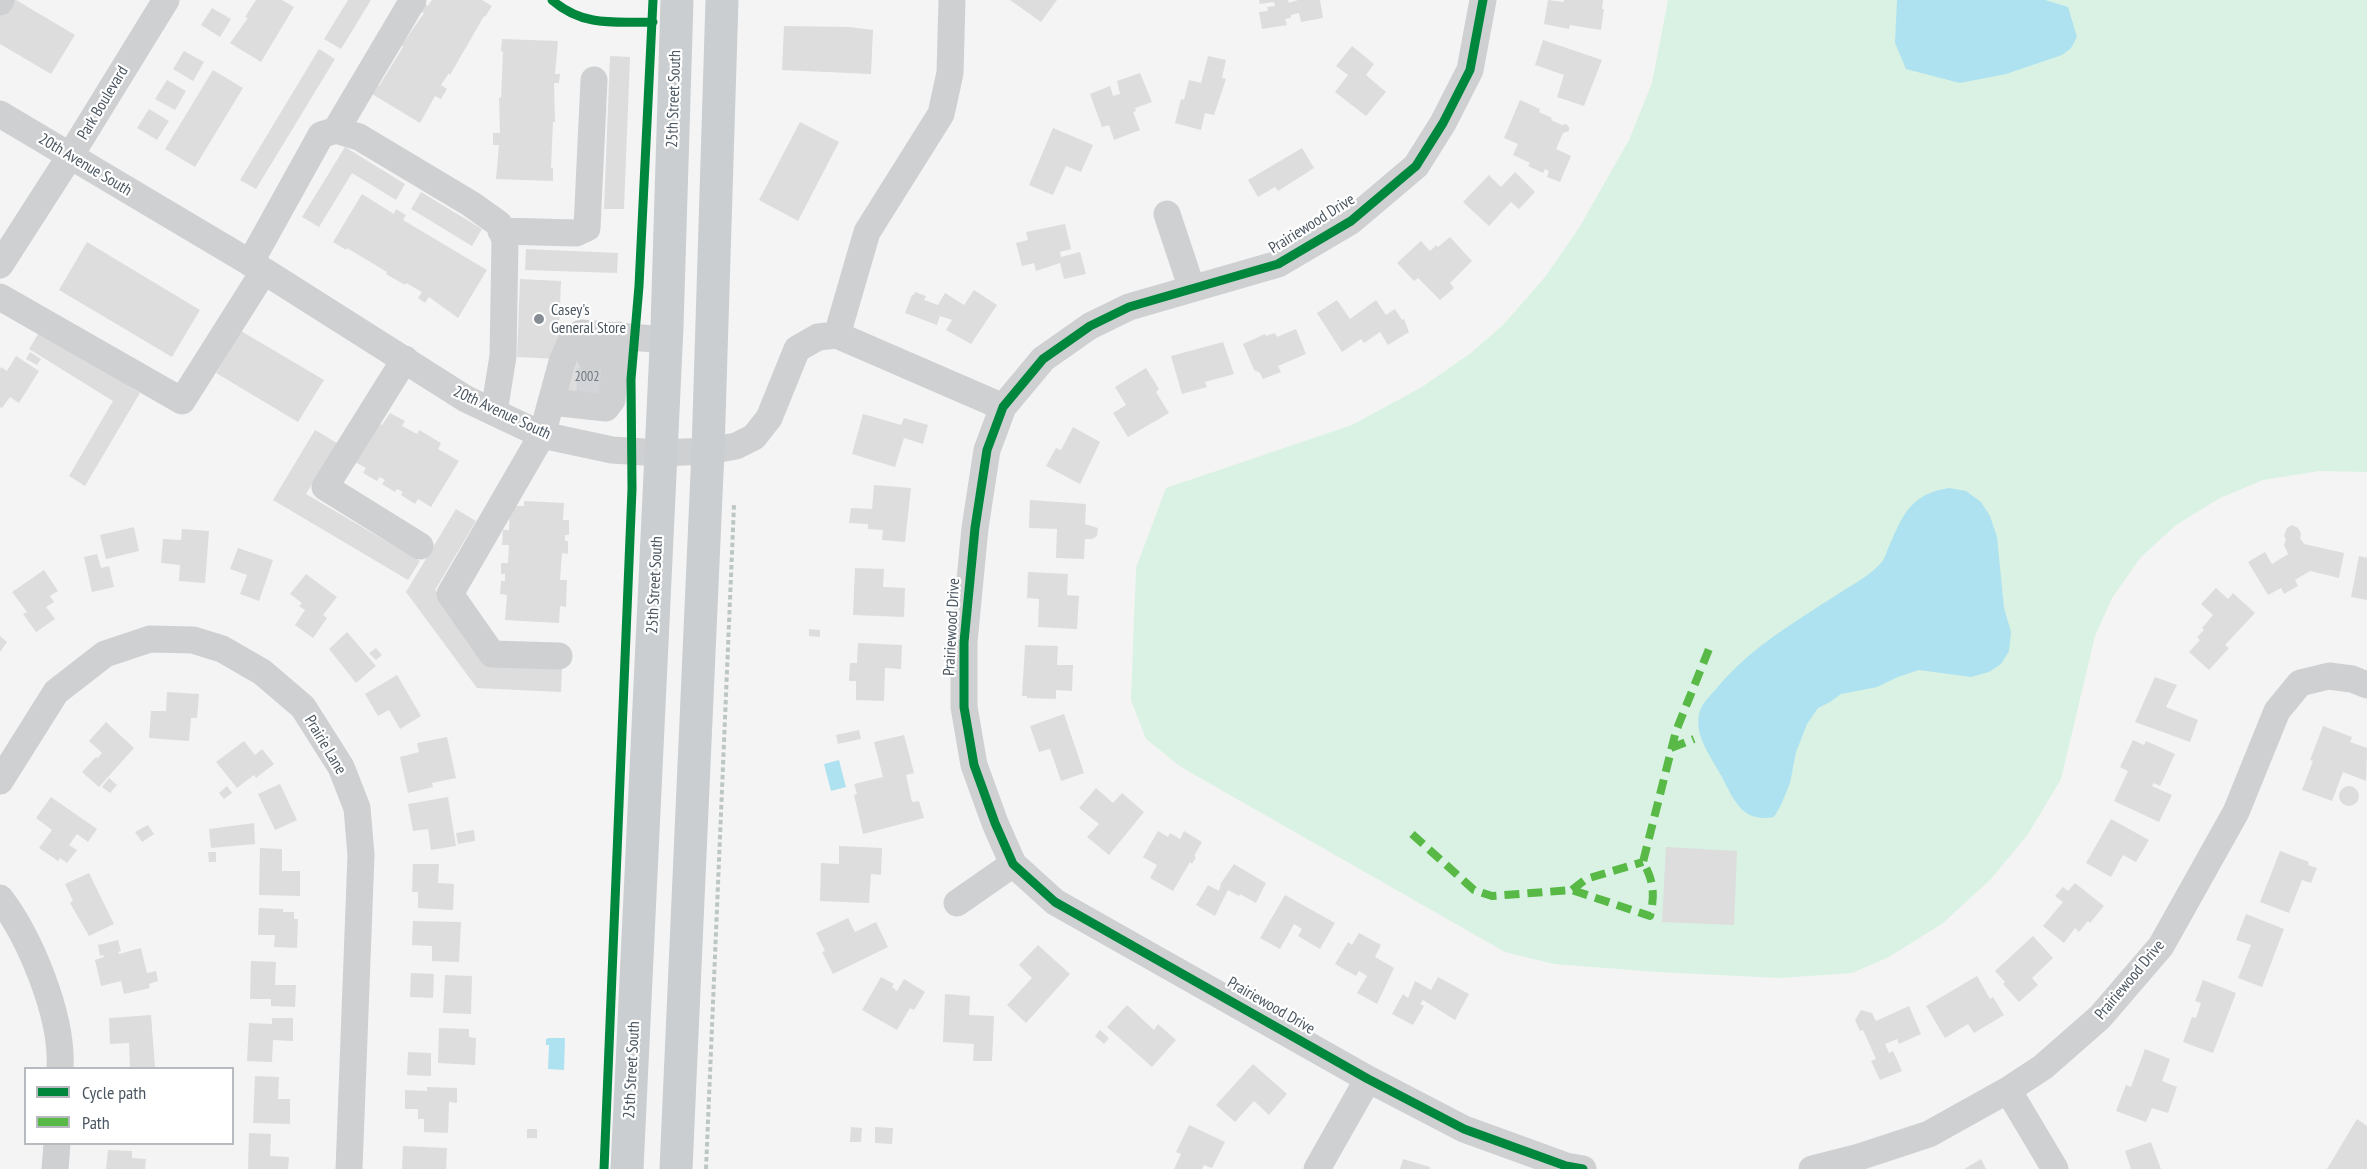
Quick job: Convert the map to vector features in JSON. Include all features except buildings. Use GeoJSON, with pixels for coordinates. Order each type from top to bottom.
{"type":"FeatureCollection","features":[{"type":"Feature","properties":{"kind":"main road","name":"25th Street South"},"geometry":{"type":"LineString","coordinates":[[627,1169],[666,340],[677,0]]}},
{"type":"Feature","properties":{"kind":"main road"},"geometry":{"type":"LineString","coordinates":[[676,1169],[708,451],[722,0]]}},
{"type":"Feature","properties":{"kind":"street","name":"Park Boulevard"},"geometry":{"type":"LineString","coordinates":[[0,265],[166,0]]}},
{"type":"Feature","properties":{"kind":"street"},"geometry":{"type":"LineString","coordinates":[[336,130],[413,0]]}},
{"type":"Feature","properties":{"kind":"street"},"geometry":{"type":"LineString","coordinates":[[952,0],[950,73],[940,114],[867,231],[837,335],[1003,407]]}},
{"type":"Feature","properties":{"kind":"street","name":"Prairiewood Drive"},"geometry":{"type":"LineString","coordinates":[[1483,0],[1470,70],[1443,123],[1416,166],[1352,221],[1278,264],[1129,307],[1090,326],[1043,359],[1003,407],[987,450],[975,528],[964,642],[964,707],[974,765],[1013,864],[1055,902],[1368,1079],[1464,1129],[1566,1166],[1584,1169]]}},
{"type":"Feature","properties":{"kind":"street"},"geometry":{"type":"LineString","coordinates":[[501,231],[576,233],[587,228],[594,80]]}},
{"type":"Feature","properties":{"kind":"street","name":"20th Avenue South"},"geometry":{"type":"LineString","coordinates":[[0,114],[257,267],[466,399],[542,435],[612,450],[661,453],[708,451],[736,446],[754,437],[769,418],[797,349],[818,337],[837,335]]}},
{"type":"Feature","properties":{"kind":"street"},"geometry":{"type":"LineString","coordinates":[[0,297],[182,401],[257,267],[321,135],[336,130],[359,137],[471,204],[499,224],[505,240],[503,356],[494,412]]}},
{"type":"Feature","properties":{"kind":"street"},"geometry":{"type":"LineString","coordinates":[[1167,214],[1192,289]]}},
{"type":"Feature","properties":{"kind":"street"},"geometry":{"type":"LineString","coordinates":[[559,656],[492,654],[450,594],[542,435],[562,362],[572,339],[581,333],[600,343],[666,340]]}},
{"type":"Feature","properties":{"kind":"street"},"geometry":{"type":"LineString","coordinates":[[551,402],[589,401],[606,408],[612,400],[600,343]]}},
{"type":"Feature","properties":{"kind":"street"},"geometry":{"type":"LineString","coordinates":[[405,359],[325,487],[420,546]]}},
{"type":"Feature","properties":{"kind":"street","name":"Prairie Lane"},"geometry":{"type":"LineString","coordinates":[[0,781],[56,692],[105,654],[150,639],[193,640],[222,649],[262,672],[303,707],[340,767],[357,808],[361,855],[349,1169]]}},
{"type":"Feature","properties":{"kind":"street","name":"Prairiewood Drive"},"geometry":{"type":"LineString","coordinates":[[1812,1169],[1861,1163],[1929,1134],[2008,1090],[2043,1067],[2100,1017],[2161,946],[2236,812],[2277,711],[2300,683],[2329,676],[2352,679],[2367,685]]}},
{"type":"Feature","properties":{"kind":"street"},"geometry":{"type":"LineString","coordinates":[[957,903],[1013,864]]}},
{"type":"Feature","properties":{"kind":"street"},"geometry":{"type":"LineString","coordinates":[[0,898],[36,959],[56,1024],[61,1054],[60,1067]]}},
{"type":"Feature","properties":{"kind":"street"},"geometry":{"type":"LineString","coordinates":[[1317,1169],[1368,1079]]}},
{"type":"Feature","properties":{"kind":"street"},"geometry":{"type":"LineString","coordinates":[[2008,1090],[2055,1169]]}},
{"type":"Feature","properties":{"kind":"street"},"geometry":{"type":"LineString","coordinates":[[56,1169],[57,1145]]}},
{"type":"Feature","properties":{"kind":"path"},"geometry":{"type":"LineString","coordinates":[[706,1169],[734,505]]}},
{"type":"Feature","properties":{"kind":"green space"},"geometry":{"type":"Polygon","coordinates":[[[1668,0],[2367,0],[2367,472],[2319,471],[2263,480],[2220,498],[2176,525],[2140,558],[2112,598],[2095,636],[2061,779],[2028,834],[1991,879],[1943,923],[1889,957],[1852,973],[1780,978],[1657,972],[1554,964],[1505,952],[1181,767],[1146,739],[1131,700],[1136,568],[1166,488],[1352,425],[1422,387],[1471,353],[1505,323],[1545,277],[1579,228],[1629,140],[1652,83],[1668,0]]]}},
{"type":"Feature","properties":{"kind":"water"},"geometry":{"type":"Polygon","coordinates":[[[1897,0],[2045,0],[2068,7],[2077,37],[2071,48],[2062,55],[2006,74],[1960,83],[1906,69],[1895,43],[1897,0]]]}},
{"type":"Feature","properties":{"kind":"water"},"geometry":{"type":"Polygon","coordinates":[[[1949,488],[1966,491],[1981,502],[1990,516],[1997,537],[2004,608],[2011,632],[2009,651],[2001,664],[1989,672],[1971,677],[1919,670],[1877,687],[1841,694],[1818,708],[1807,724],[1796,752],[1790,783],[1774,817],[1750,815],[1734,800],[1705,747],[1698,726],[1702,706],[1730,674],[1757,649],[1875,569],[1883,560],[1911,506],[1926,495],[1949,488]]]}},
{"type":"Feature","properties":{"kind":"water"},"geometry":{"type":"Polygon","coordinates":[[[839,760],[846,787],[831,791],[824,764],[839,760]]]}},
{"type":"Feature","properties":{"kind":"water"},"geometry":{"type":"Polygon","coordinates":[[[565,1038],[564,1070],[548,1069],[549,1045],[546,1045],[546,1039],[565,1038]]]}},
{"type":"Feature","properties":{"kind":"tunnel"},"geometry":{"type":"LineString","coordinates":[[590,395],[591,359]]}},
{"type":"Feature","properties":{"kind":"marked path"},"geometry":{"type":"LineString","coordinates":[[1412,834],[1474,890],[1492,896],[1572,890],[1650,916],[1653,901],[1652,888],[1643,862],[1676,731],[1711,644]]}},
{"type":"Feature","properties":{"kind":"marked path"},"geometry":{"type":"LineString","coordinates":[[1671,748],[1694,739]]}},
{"type":"Feature","properties":{"kind":"marked path"},"geometry":{"type":"LineString","coordinates":[[1572,890],[1586,879],[1643,862]]}},
{"type":"Feature","properties":{"kind":"cycle path"},"geometry":{"type":"LineString","coordinates":[[552,0],[564,9],[588,19],[613,22],[653,22]]}},
{"type":"Feature","properties":{"kind":"cycle path"},"geometry":{"type":"LineString","coordinates":[[604,1169],[632,489],[631,379],[639,286],[653,0]]}},
{"type":"Feature","properties":{"kind":"cycle path"},"geometry":{"type":"LineString","coordinates":[[1483,0],[1470,70],[1443,123],[1416,166],[1351,221],[1278,264],[1129,307],[1090,326],[1043,359],[1003,407],[987,450],[975,528],[964,642],[964,707],[974,765],[1013,864],[1055,902],[1368,1079],[1464,1129],[1566,1166],[1583,1169]]}},
{"type":"Feature","properties":{"kind":"place","name":"Casey's General Store"},"geometry":{"type":"Point","coordinates":[539,319]}}]}
